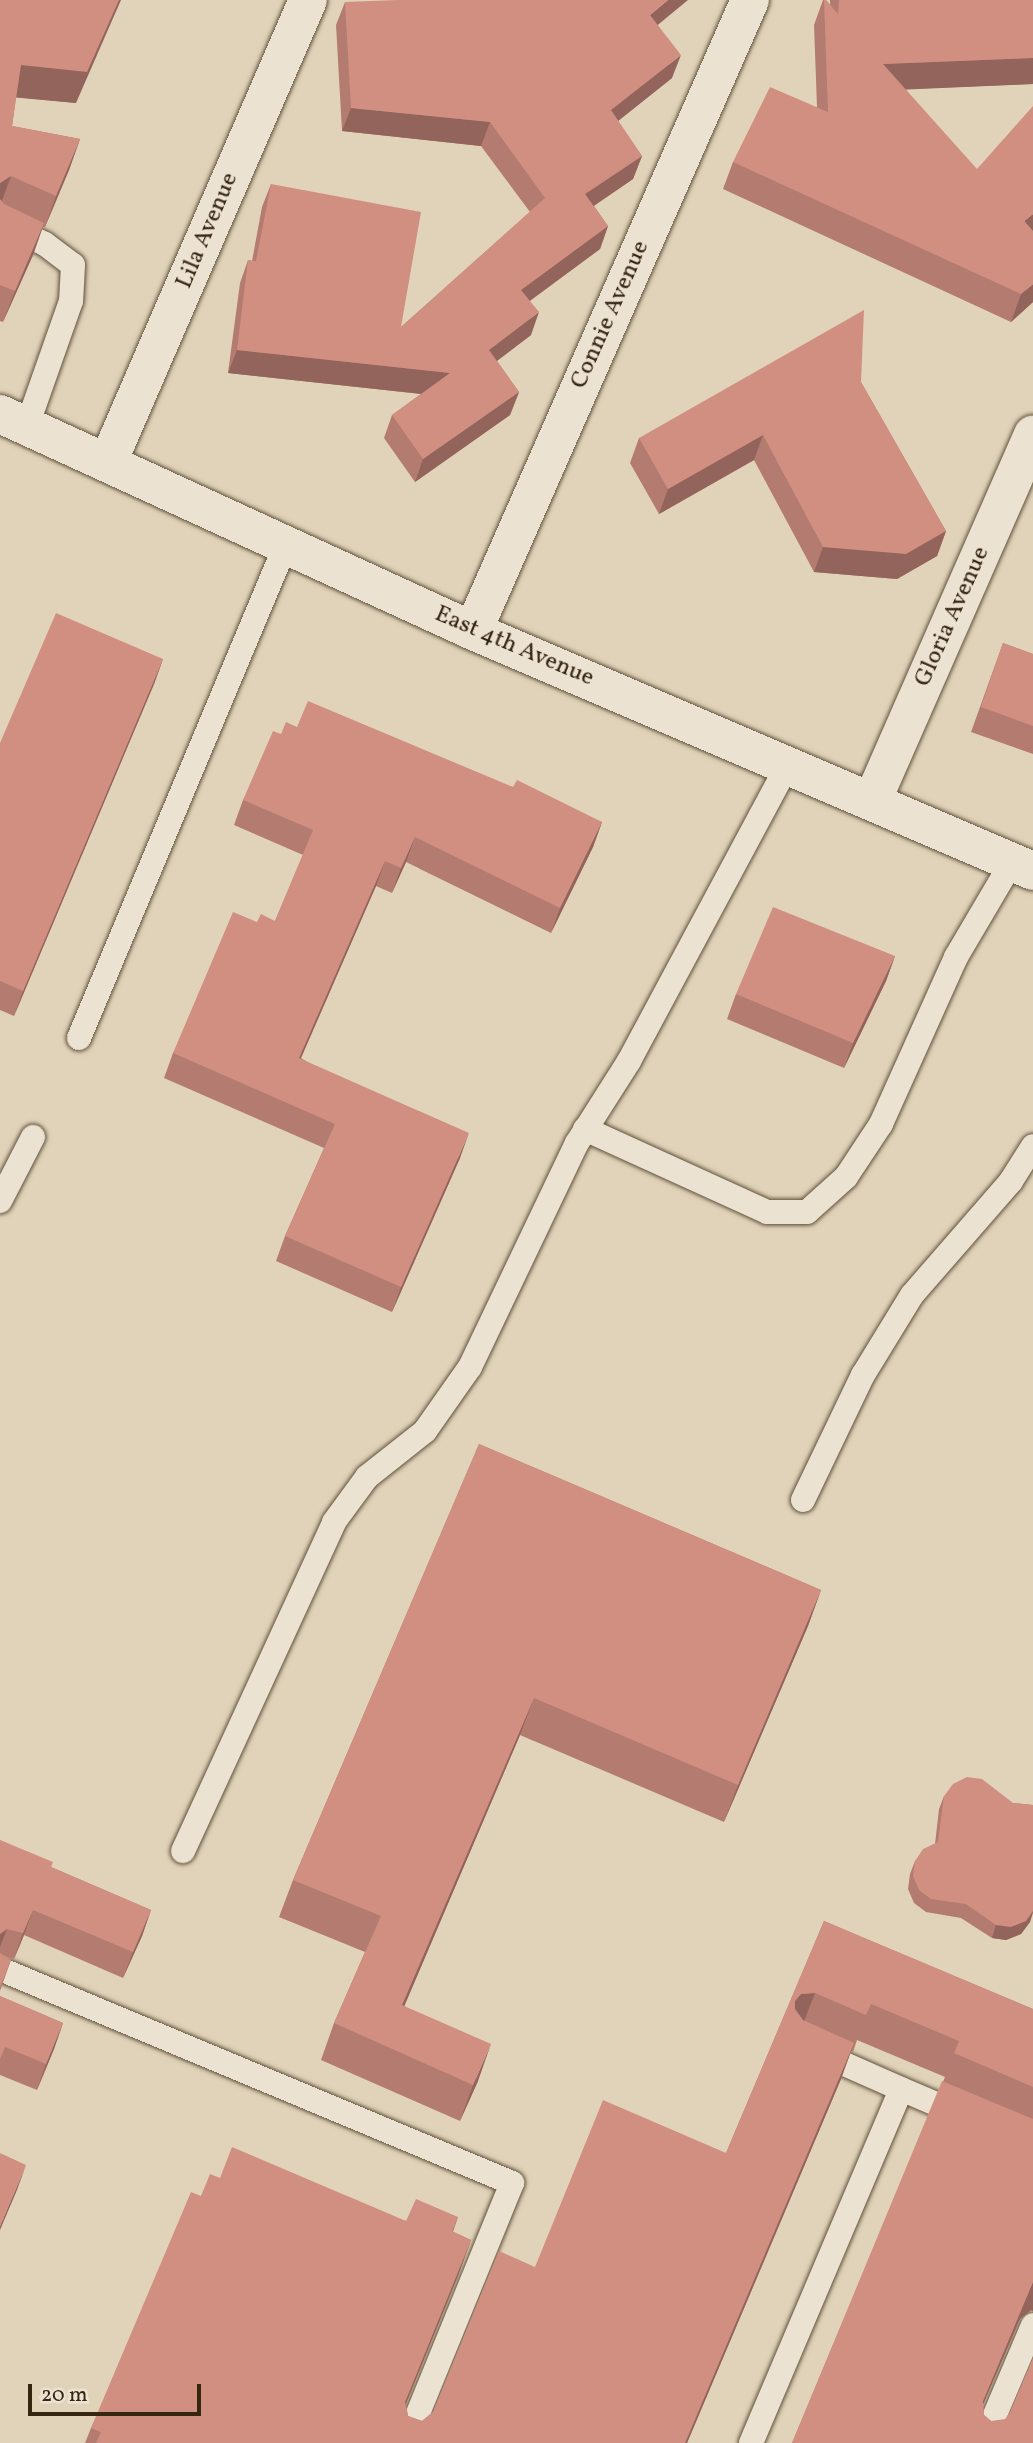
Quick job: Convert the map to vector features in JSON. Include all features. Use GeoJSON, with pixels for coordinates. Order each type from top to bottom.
{"type":"FeatureCollection","features":[{"type":"Feature","properties":{"kind":"street","name":"Lila Avenue"},"geometry":{"type":"LineString","coordinates":[[108,462],[307,0]]}},
{"type":"Feature","properties":{"kind":"street","name":"Connie Avenue"},"geometry":{"type":"LineString","coordinates":[[473,631],[750,0]]}},
{"type":"Feature","properties":{"kind":"street","name":"East 4th Avenue"},"geometry":{"type":"LineString","coordinates":[[14,420],[473,631],[873,799],[1022,866]]}},
{"type":"Feature","properties":{"kind":"street","name":"Gloria Avenue"},"geometry":{"type":"LineString","coordinates":[[873,799],[1033,435]]}},
{"type":"Feature","properties":{"kind":"lane"},"geometry":{"type":"LineString","coordinates":[[0,222],[45,244],[72,265],[71,301],[14,420]]}},
{"type":"Feature","properties":{"kind":"lane"},"geometry":{"type":"LineString","coordinates":[[79,1038],[286,544]]}},
{"type":"Feature","properties":{"kind":"lane"},"geometry":{"type":"LineString","coordinates":[[183,1851],[334,1522],[367,1477],[425,1431],[470,1367],[585,1129],[629,1061],[788,764]]}},
{"type":"Feature","properties":{"kind":"lane"},"geometry":{"type":"LineString","coordinates":[[585,1129],[767,1212],[807,1212],[846,1177],[881,1124],[956,957],[1022,866]]}},
{"type":"Feature","properties":{"kind":"lane"},"geometry":{"type":"LineString","coordinates":[[0,1202],[33,1137]]}},
{"type":"Feature","properties":{"kind":"lane"},"geometry":{"type":"LineString","coordinates":[[803,1500],[863,1375],[912,1295],[1011,1181],[1033,1146]]}},
{"type":"Feature","properties":{"kind":"lane"},"geometry":{"type":"LineString","coordinates":[[0,1969],[512,2183],[405,2443]]}},
{"type":"Feature","properties":{"kind":"lane"},"geometry":{"type":"LineString","coordinates":[[796,2043],[985,2124]]}},
{"type":"Feature","properties":{"kind":"lane"},"geometry":{"type":"LineString","coordinates":[[751,2443],[901,2089]]}},
{"type":"Feature","properties":{"kind":"lane"},"geometry":{"type":"LineString","coordinates":[[983,2443],[1033,2325]]}},
{"type":"Feature","properties":{"kind":"building"},"geometry":{"type":"Polygon","coordinates":[[[0,0],[119,0],[87,72],[21,65],[12,126],[80,139],[56,196],[11,176],[0,183],[0,0]]]}},
{"type":"Feature","properties":{"kind":"building"},"geometry":{"type":"Polygon","coordinates":[[[668,0],[650,15],[681,55],[611,110],[642,156],[585,194],[608,226],[521,290],[539,312],[489,350],[519,392],[423,459],[392,415],[450,373],[237,350],[248,260],[256,261],[271,184],[421,212],[401,327],[545,198],[490,122],[351,108],[345,2],[668,0]]]}},
{"type":"Feature","properties":{"kind":"building"},"geometry":{"type":"Polygon","coordinates":[[[824,0],[838,14],[839,0],[1033,0],[1033,58],[883,64],[977,169],[1033,106],[1033,214],[1024,221],[1033,231],[1033,284],[1021,294],[733,162],[770,87],[828,112],[824,0]]]}},
{"type":"Feature","properties":{"kind":"building"},"geometry":{"type":"Polygon","coordinates":[[[0,199],[4,204],[44,223],[15,291],[0,285],[0,199]]]}},
{"type":"Feature","properties":{"kind":"building"},"geometry":{"type":"Polygon","coordinates":[[[864,310],[861,382],[946,531],[906,554],[823,547],[763,435],[668,489],[639,438],[864,310]]]}},
{"type":"Feature","properties":{"kind":"building"},"geometry":{"type":"Polygon","coordinates":[[[56,613],[163,659],[23,991],[0,981],[0,743],[56,613]]]}},
{"type":"Feature","properties":{"kind":"building"},"geometry":{"type":"Polygon","coordinates":[[[1003,643],[1033,654],[1033,726],[981,707],[1003,643]]]}},
{"type":"Feature","properties":{"kind":"building"},"geometry":{"type":"Polygon","coordinates":[[[308,701],[513,787],[517,780],[602,822],[560,908],[415,837],[401,868],[385,861],[299,1058],[469,1133],[401,1287],[285,1236],[335,1124],[173,1053],[233,912],[257,922],[261,914],[275,921],[313,830],[243,800],[273,731],[281,734],[286,722],[297,727],[308,701]]]}},
{"type":"Feature","properties":{"kind":"building"},"geometry":{"type":"Polygon","coordinates":[[[773,907],[895,956],[853,1043],[736,994],[773,907]]]}},
{"type":"Feature","properties":{"kind":"building"},"geometry":{"type":"Polygon","coordinates":[[[479,1444],[821,1590],[738,1785],[534,1698],[402,2005],[491,2044],[473,2085],[334,2023],[381,1916],[293,1880],[479,1444]]]}},
{"type":"Feature","properties":{"kind":"building"},"geometry":{"type":"Polygon","coordinates":[[[967,1777],[982,1779],[1013,1803],[1033,1805],[1033,1911],[1026,1921],[1011,1927],[996,1925],[966,1904],[931,1899],[919,1890],[913,1876],[915,1861],[923,1849],[938,1842],[944,1796],[953,1784],[967,1777]]]}},
{"type":"Feature","properties":{"kind":"building"},"geometry":{"type":"Polygon","coordinates":[[[0,1840],[53,1862],[51,1867],[151,1910],[133,1952],[33,1910],[23,1933],[7,1929],[0,1934],[0,1840]]]}},
{"type":"Feature","properties":{"kind":"building"},"geometry":{"type":"Polygon","coordinates":[[[824,1921],[1033,2009],[1033,2087],[954,2053],[959,2041],[871,2004],[866,2015],[815,1993],[801,1994],[795,2001],[795,2009],[803,2020],[854,2043],[685,2443],[96,2443],[101,2432],[91,2428],[191,2192],[201,2196],[210,2174],[220,2178],[232,2147],[406,2221],[416,2199],[458,2217],[452,2231],[471,2240],[405,2402],[408,2416],[422,2421],[433,2412],[499,2251],[535,2267],[603,2100],[726,2153],[824,1921]]]}},
{"type":"Feature","properties":{"kind":"building"},"geometry":{"type":"Polygon","coordinates":[[[0,1953],[11,1960],[0,1987],[0,1953]]]}},
{"type":"Feature","properties":{"kind":"building"},"geometry":{"type":"Polygon","coordinates":[[[0,1996],[63,2023],[46,2064],[5,2047],[0,2059],[0,1996]]]}},
{"type":"Feature","properties":{"kind":"building"},"geometry":{"type":"Polygon","coordinates":[[[942,2081],[1033,2119],[1033,2282],[983,2401],[984,2415],[991,2421],[1005,2419],[1033,2358],[1033,2443],[792,2443],[942,2081]]]}},
{"type":"Feature","properties":{"kind":"building"},"geometry":{"type":"Polygon","coordinates":[[[0,2153],[26,2165],[0,2226],[0,2153]]]}}]}
